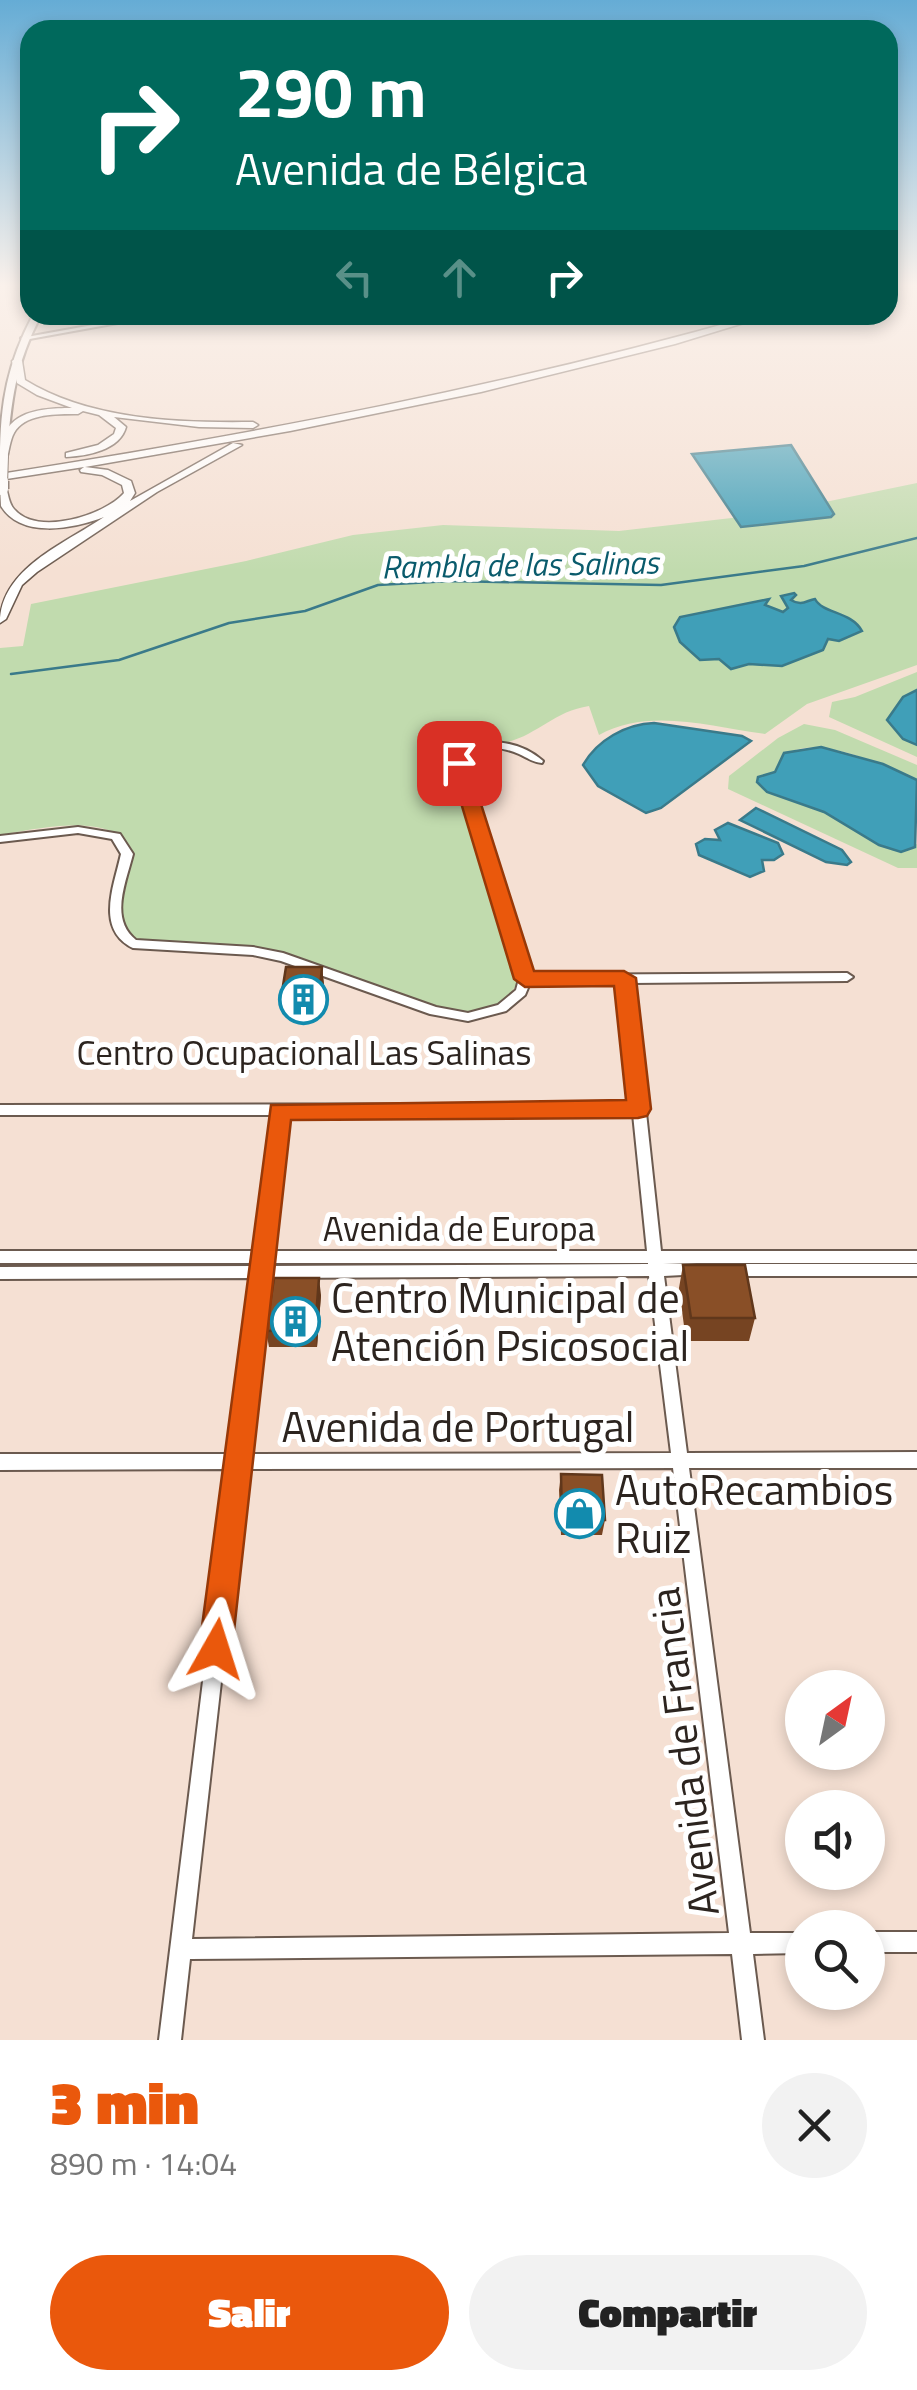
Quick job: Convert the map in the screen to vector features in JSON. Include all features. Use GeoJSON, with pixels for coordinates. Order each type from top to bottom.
{"type":"FeatureCollection","features":[{"type":"Feature","properties":{"kind":"highway"},"geometry":{"type":"LineString","coordinates":[[20,381],[62,402],[177,425],[253,426]]}},
{"type":"Feature","properties":{"kind":"highway"},"geometry":{"type":"LineString","coordinates":[[1,473],[222,434],[482,381]]}},
{"type":"Feature","properties":{"kind":"highway"},"geometry":{"type":"LineString","coordinates":[[0,618],[17,583],[153,490],[238,444],[514,381]]}},
{"type":"Feature","properties":{"kind":"highway"},"geometry":{"type":"LineString","coordinates":[[49,460],[463,386]]}},
{"type":"Feature","properties":{"kind":"highway"},"geometry":{"type":"LineString","coordinates":[[0,520],[1,473],[9,432],[38,415],[84,411],[112,418],[121,427],[120,435],[102,447],[1,473]]}},
{"type":"Feature","properties":{"kind":"highway"},"geometry":{"type":"LineString","coordinates":[[1,473],[296,428]]}},
{"type":"Feature","properties":{"kind":"highway"},"geometry":{"type":"LineString","coordinates":[[88,470],[116,476],[127,483],[130,494],[116,510],[96,518],[52,524],[15,516],[6,508],[1,473],[88,470]]}},
{"type":"Feature","properties":{"kind":"main road"},"geometry":{"type":"LineString","coordinates":[[0,411],[9,381]]}},
{"type":"Feature","properties":{"kind":"main road"},"geometry":{"type":"LineString","coordinates":[[1,473],[3,425],[11,381]]}},
{"type":"Feature","properties":{"kind":"street"},"geometry":{"type":"LineString","coordinates":[[0,839],[78,830],[116,836],[127,854],[114,919],[120,936],[133,944],[253,951],[283,957],[434,1011],[468,1018],[502,1008],[521,992],[525,979],[459,763],[467,752],[480,747],[506,745],[526,752],[538,762]]}},
{"type":"Feature","properties":{"kind":"street"},"geometry":{"type":"LineString","coordinates":[[525,979],[847,977]]}},
{"type":"Feature","properties":{"kind":"street","name":"Avenida de Francia"},"geometry":{"type":"LineString","coordinates":[[624,978],[753,2040]]}},
{"type":"Feature","properties":{"kind":"street"},"geometry":{"type":"LineString","coordinates":[[0,1110],[638,1109]]}},
{"type":"Feature","properties":{"kind":"street"},"geometry":{"type":"LineString","coordinates":[[170,2040],[280,1111]]}},
{"type":"Feature","properties":{"kind":"street","name":"Avenida de Europa"},"geometry":{"type":"LineString","coordinates":[[0,1256],[261,1264],[656,1264],[917,1270]]}},
{"type":"Feature","properties":{"kind":"street","name":"Avenida de Europa"},"geometry":{"type":"LineString","coordinates":[[656,1264],[917,1256]]}},
{"type":"Feature","properties":{"kind":"street","name":"Avenida de Europa"},"geometry":{"type":"LineString","coordinates":[[0,1273],[261,1264]]}},
{"type":"Feature","properties":{"kind":"street","name":"Avenida de Portugal"},"geometry":{"type":"LineString","coordinates":[[0,1462],[917,1460]]}},
{"type":"Feature","properties":{"kind":"street"},"geometry":{"type":"LineString","coordinates":[[180,1949],[785,1942]]}},
{"type":"Feature","properties":{"kind":"street"},"geometry":{"type":"LineString","coordinates":[[885,1942],[917,1942]]}},
{"type":"Feature","properties":{"kind":"green space"},"geometry":{"type":"Polygon","coordinates":[[[917,483],[917,665],[807,704],[765,734],[659,721],[638,722],[599,735],[589,706],[566,713],[519,738],[462,752],[456,757],[452,773],[518,981],[510,994],[491,1007],[468,1012],[422,1004],[269,949],[145,944],[127,934],[120,916],[133,852],[124,839],[110,831],[74,826],[0,835],[0,648],[23,646],[31,604],[246,561],[353,535],[443,525],[619,531],[767,514],[917,483]],[[824,628],[819,640],[803,642],[794,634],[764,634],[683,645],[700,660],[719,659],[731,669],[749,664],[782,666],[823,650],[828,639],[836,641],[860,632],[824,628]]]}},
{"type":"Feature","properties":{"kind":"green space"},"geometry":{"type":"Polygon","coordinates":[[[917,672],[917,690],[903,697],[887,720],[903,739],[917,745],[917,757],[829,717],[832,702],[917,672]]]}},
{"type":"Feature","properties":{"kind":"green space"},"geometry":{"type":"Polygon","coordinates":[[[804,724],[835,730],[917,765],[917,780],[862,757],[818,748],[799,749],[784,757],[775,772],[758,777],[760,787],[824,812],[893,850],[917,844],[917,868],[898,868],[728,789],[729,776],[778,738],[804,724]]]}},
{"type":"Feature","properties":{"kind":"water"},"geometry":{"type":"Polygon","coordinates":[[[791,445],[834,514],[831,517],[741,527],[692,454],[791,445]]]}},
{"type":"Feature","properties":{"kind":"water"},"geometry":{"type":"Polygon","coordinates":[[[794,593],[791,600],[801,603],[815,599],[862,631],[839,641],[828,639],[823,650],[782,666],[749,664],[731,669],[719,659],[700,660],[680,642],[674,627],[680,617],[769,599],[765,605],[783,612],[788,608],[781,596],[794,593]]]}},
{"type":"Feature","properties":{"kind":"water"},"geometry":{"type":"Polygon","coordinates":[[[917,690],[917,745],[903,739],[887,720],[903,697],[917,690]]]}},
{"type":"Feature","properties":{"kind":"water"},"geometry":{"type":"Polygon","coordinates":[[[654,723],[742,736],[751,741],[661,808],[646,813],[598,786],[583,765],[613,735],[633,726],[654,723]]]}},
{"type":"Feature","properties":{"kind":"water"},"geometry":{"type":"Polygon","coordinates":[[[821,747],[883,764],[917,780],[915,847],[901,852],[879,845],[824,812],[767,792],[757,782],[758,777],[775,772],[784,753],[821,747]]]}},
{"type":"Feature","properties":{"kind":"water"},"geometry":{"type":"Polygon","coordinates":[[[756,808],[842,850],[851,862],[826,862],[740,820],[756,808]]]}},
{"type":"Feature","properties":{"kind":"water"},"geometry":{"type":"Polygon","coordinates":[[[728,823],[778,843],[783,854],[774,860],[762,860],[764,871],[750,877],[699,855],[696,844],[705,839],[720,840],[715,830],[728,823]]]}},
{"type":"Feature","properties":{"kind":"building"},"geometry":{"type":"Polygon","coordinates":[[[286,967],[322,967],[319,998],[281,998],[286,967]]]}},
{"type":"Feature","properties":{"kind":"building"},"geometry":{"type":"Polygon","coordinates":[[[683,1265],[745,1265],[755,1318],[691,1318],[683,1265]]]}},
{"type":"Feature","properties":{"kind":"building","name":"Centro Municipal de Atención Psicosocial"},"geometry":{"type":"Polygon","coordinates":[[[274,1278],[319,1278],[315,1330],[266,1331],[274,1278]]]}},
{"type":"Feature","properties":{"kind":"building","name":"AutoRecambios Ruiz"},"geometry":{"type":"Polygon","coordinates":[[[561,1474],[602,1475],[605,1520],[562,1520],[561,1474]]]}},
{"type":"Feature","properties":{"kind":"waterway","name":"Rambla de las Salinas"},"geometry":{"type":"LineString","coordinates":[[11,674],[119,660],[229,623],[305,611],[378,585],[450,581],[661,585],[804,566],[917,538]]}},
{"type":"Feature","properties":{"kind":"place","name":"Centro Ocupacional Las Salinas"},"geometry":{"type":"Point","coordinates":[304,1000]}},
{"type":"Feature","properties":{"kind":"place","name":"Centro Municipal de Atención Psicosocial"},"geometry":{"type":"Point","coordinates":[296,1321]}},
{"type":"Feature","properties":{"kind":"place","name":"AutoRecambios Ruiz"},"geometry":{"type":"Point","coordinates":[580,1513]}},
{"type":"Feature","properties":{"kind":"route"},"geometry":{"type":"LineString","coordinates":[[216,1649],[280,1111],[638,1109],[624,978],[525,979],[459,763]]}}]}
